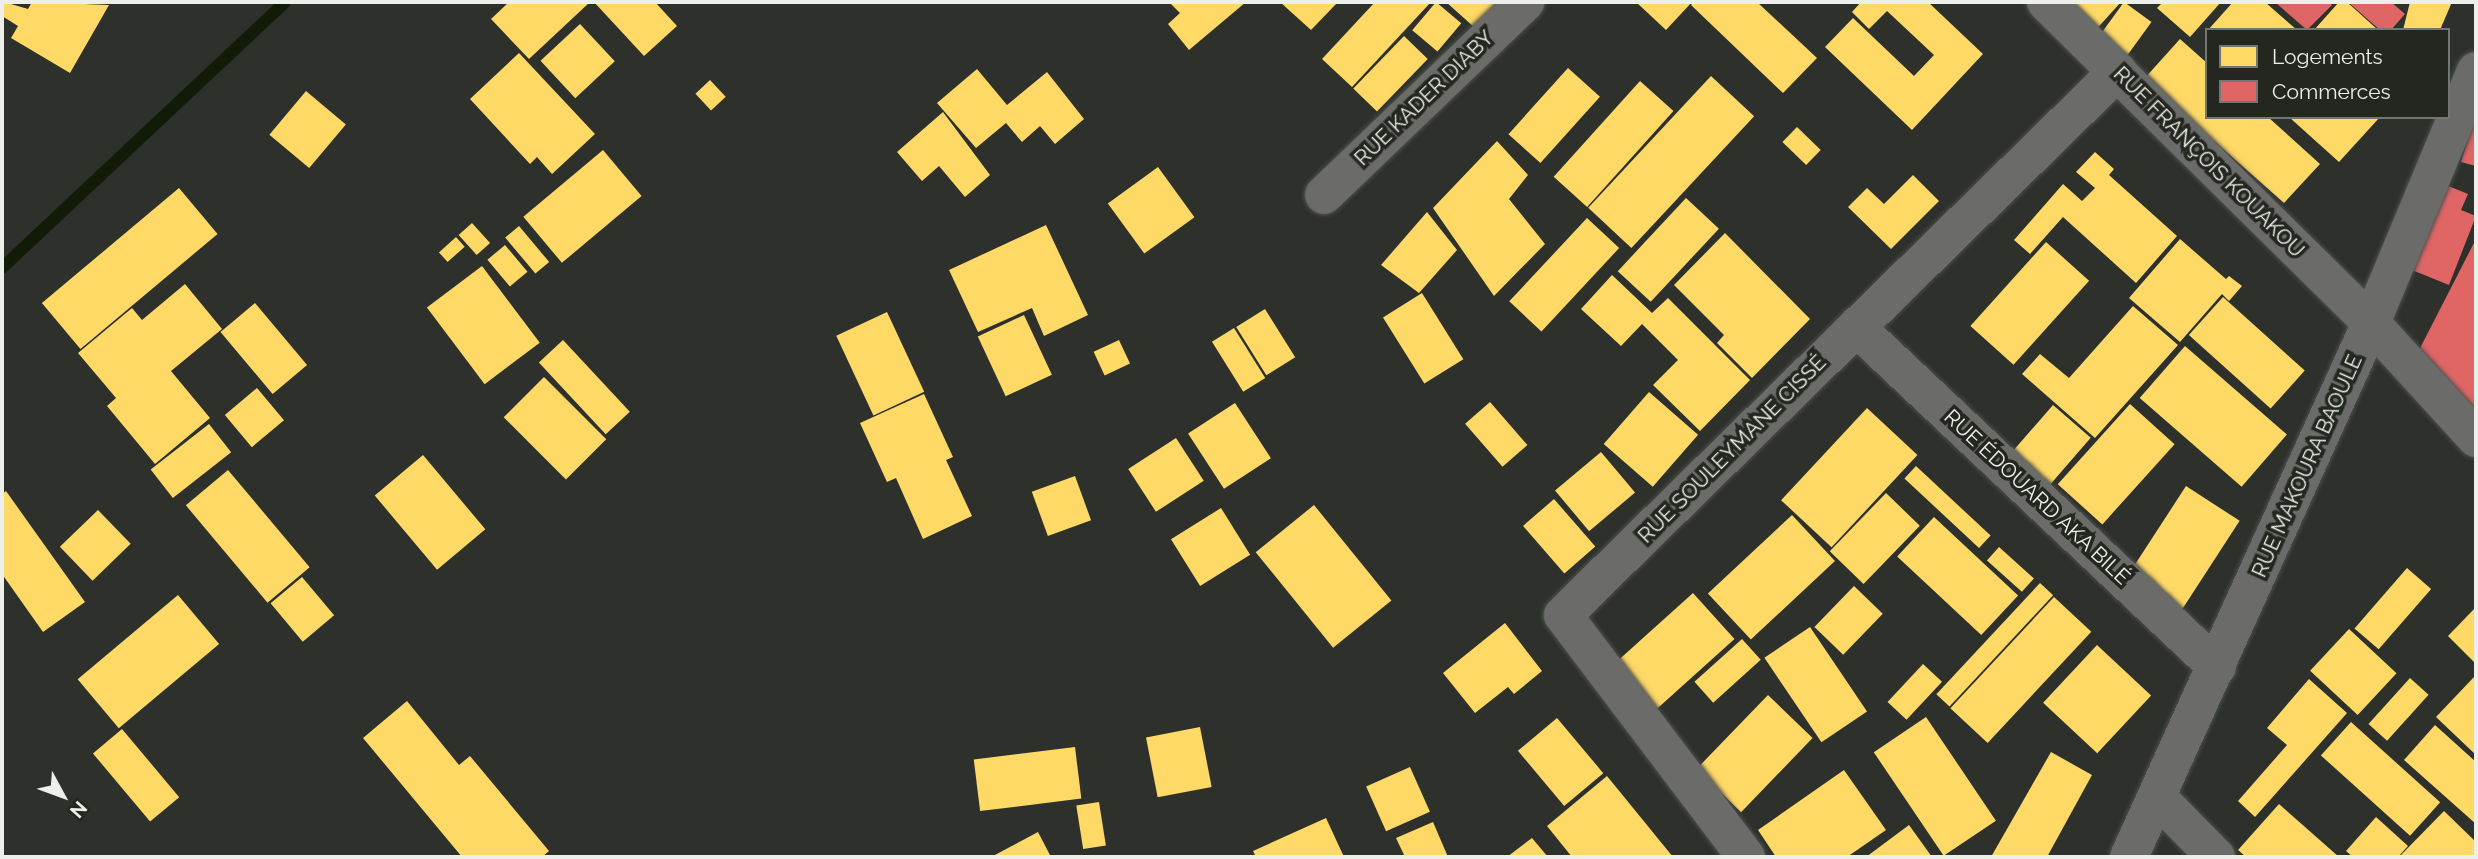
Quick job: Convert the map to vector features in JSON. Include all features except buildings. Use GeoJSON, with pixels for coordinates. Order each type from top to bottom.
{"type":"FeatureCollection","features":[{"type":"Feature","properties":{"kind":"street","name":"RUE KADER DIABY"},"geometry":{"type":"LineString","coordinates":[[1324,195],[1525,2]]}},
{"type":"Feature","properties":{"kind":"street","name":"RUE FRANÇOIS KOUAKOU"},"geometry":{"type":"LineString","coordinates":[[2046,2],[2371,323],[2476,438]]}},
{"type":"Feature","properties":{"kind":"street","name":"RUE SOULEYMANE CISSÉ"},"geometry":{"type":"LineString","coordinates":[[1746,857],[1563,615],[2118,71]]}},
{"type":"Feature","properties":{"kind":"street","name":"RUE MAKOURA BAOULE"},"geometry":{"type":"LineString","coordinates":[[2129,857],[2371,323],[2476,71]]}},
{"type":"Feature","properties":{"kind":"street","name":"RUE ÉDOUARD AKA BILÉ"},"geometry":{"type":"LineString","coordinates":[[1856,327],[2217,667]]}},
{"type":"Feature","properties":{"kind":"street"},"geometry":{"type":"LineString","coordinates":[[2158,798],[2216,857]]}},
{"type":"Feature","properties":{"kind":"waterway"},"geometry":{"type":"LineString","coordinates":[[2,268],[285,2]]}}]}
